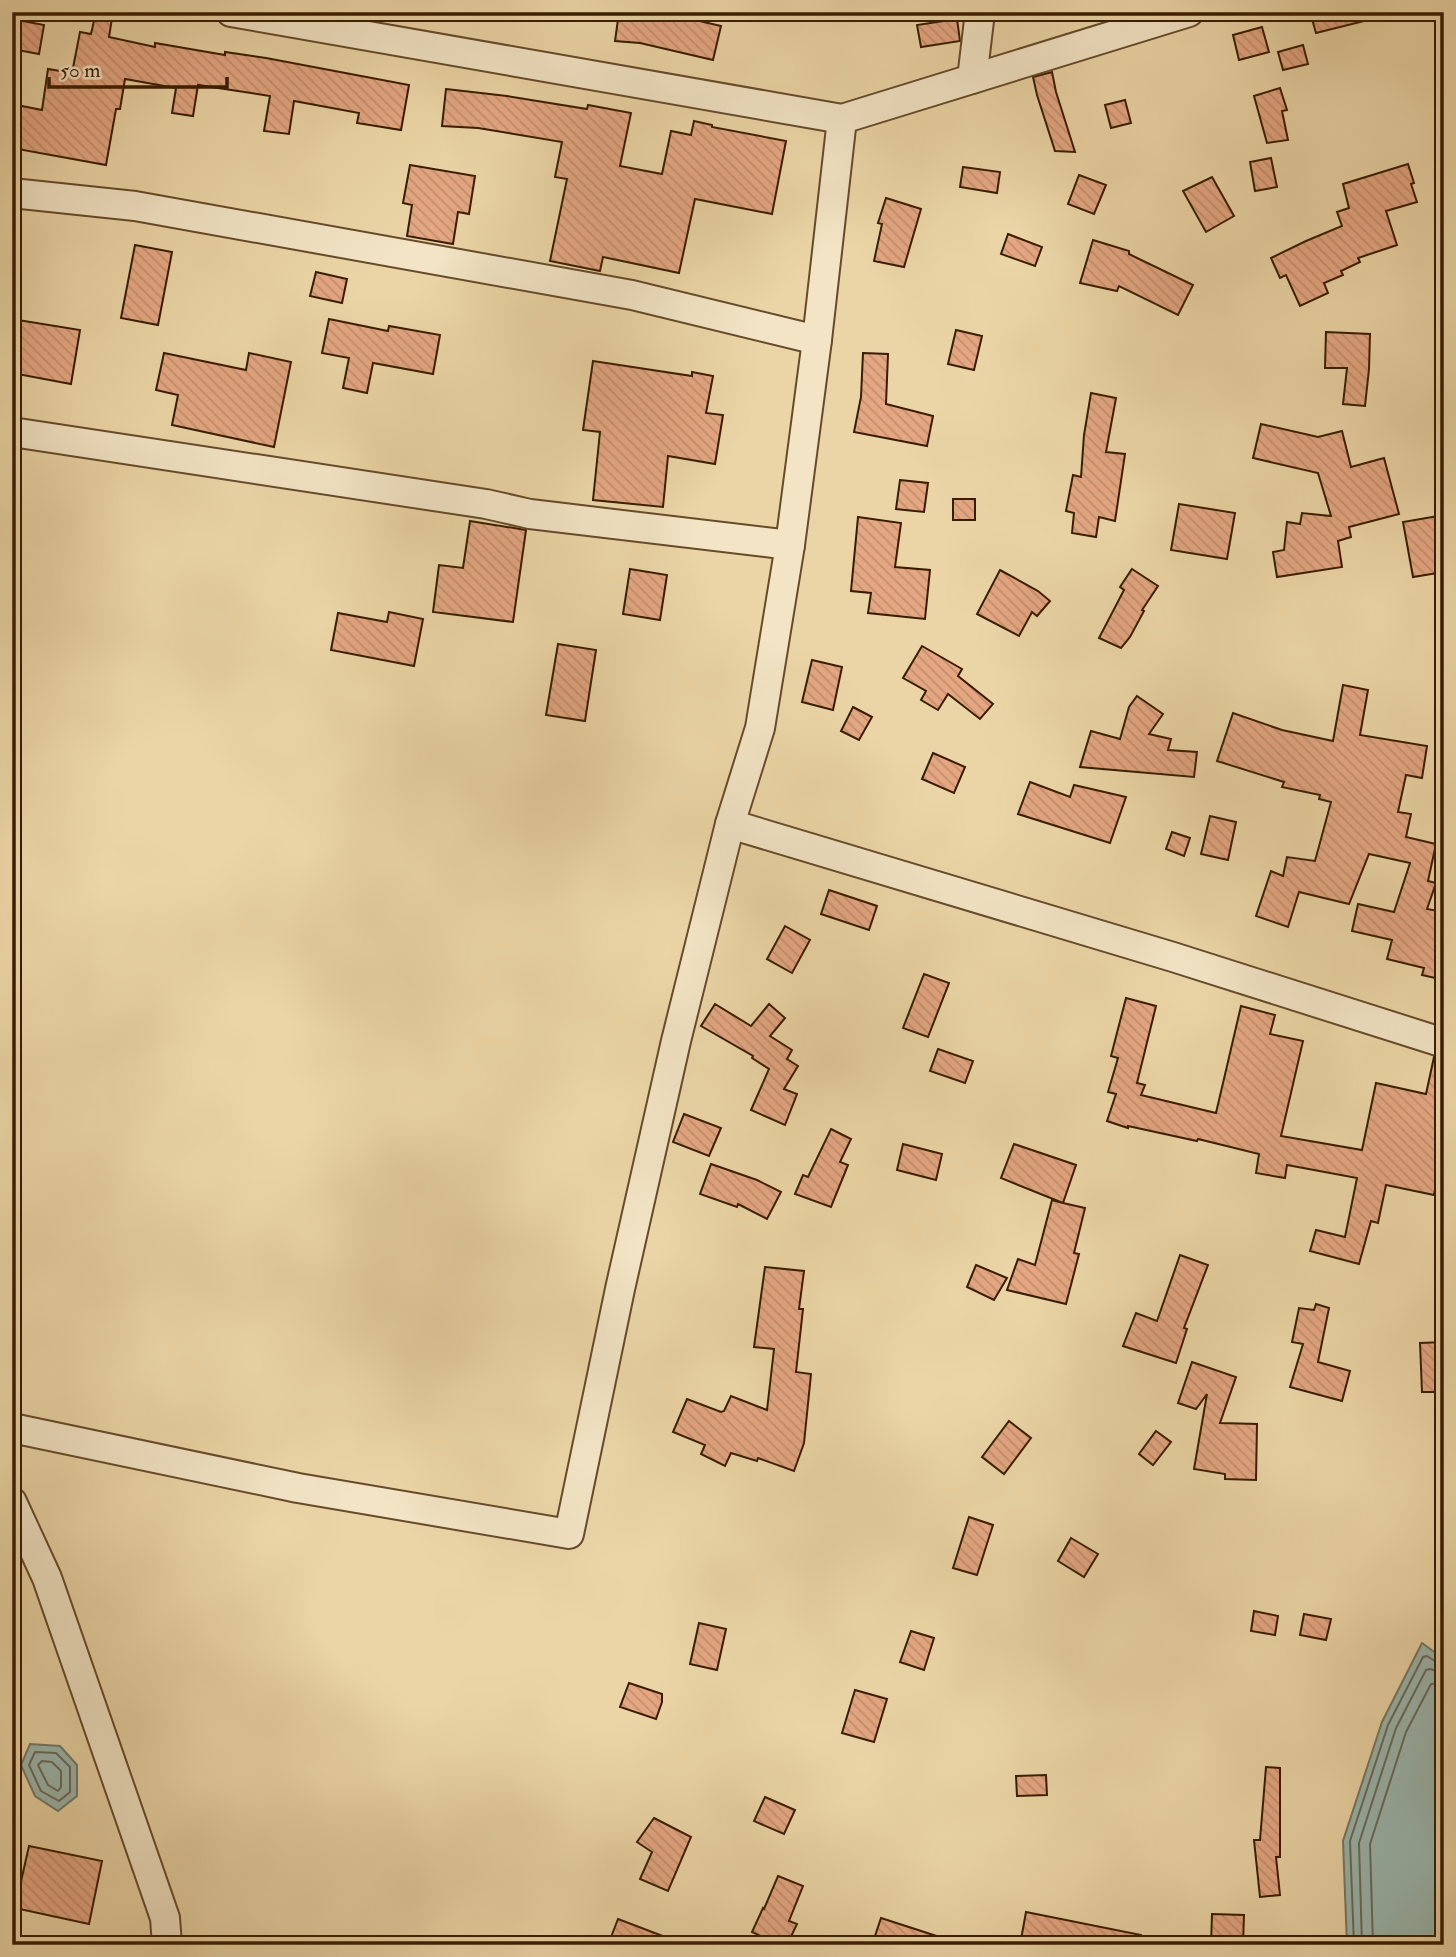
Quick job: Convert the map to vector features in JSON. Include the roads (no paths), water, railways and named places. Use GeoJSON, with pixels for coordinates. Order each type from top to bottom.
{"type":"FeatureCollection","features":[{"type":"Feature","properties":{"kind":"street"},"geometry":{"type":"LineString","coordinates":[[231,12],[842,119],[1189,12]]}},
{"type":"Feature","properties":{"kind":"street"},"geometry":{"type":"LineString","coordinates":[[972,79],[980,12]]}},
{"type":"Feature","properties":{"kind":"street"},"geometry":{"type":"LineString","coordinates":[[12,1428],[298,1488],[569,1534],[676,1041],[730,824],[760,728],[790,545],[842,119]]}},
{"type":"Feature","properties":{"kind":"street"},"geometry":{"type":"LineString","coordinates":[[12,193],[135,206],[619,293],[817,340]]}},
{"type":"Feature","properties":{"kind":"street"},"geometry":{"type":"LineString","coordinates":[[12,432],[486,504],[530,514],[790,545]]}},
{"type":"Feature","properties":{"kind":"street"},"geometry":{"type":"LineString","coordinates":[[730,824],[1173,957],[1444,1043]]}},
{"type":"Feature","properties":{"kind":"street"},"geometry":{"type":"LineString","coordinates":[[12,1502],[47,1578],[165,1918],[167,1945]]}},
{"type":"Feature","properties":{"kind":"water"},"geometry":{"type":"Polygon","coordinates":[[[1422,1643],[1444,1659],[1444,1945],[1347,1945],[1343,1841],[1382,1722],[1422,1643]]]}},
{"type":"Feature","properties":{"kind":"water"},"geometry":{"type":"Polygon","coordinates":[[[30,1744],[60,1746],[77,1765],[77,1796],[58,1811],[35,1796],[21,1765],[30,1744]]]}}]}
